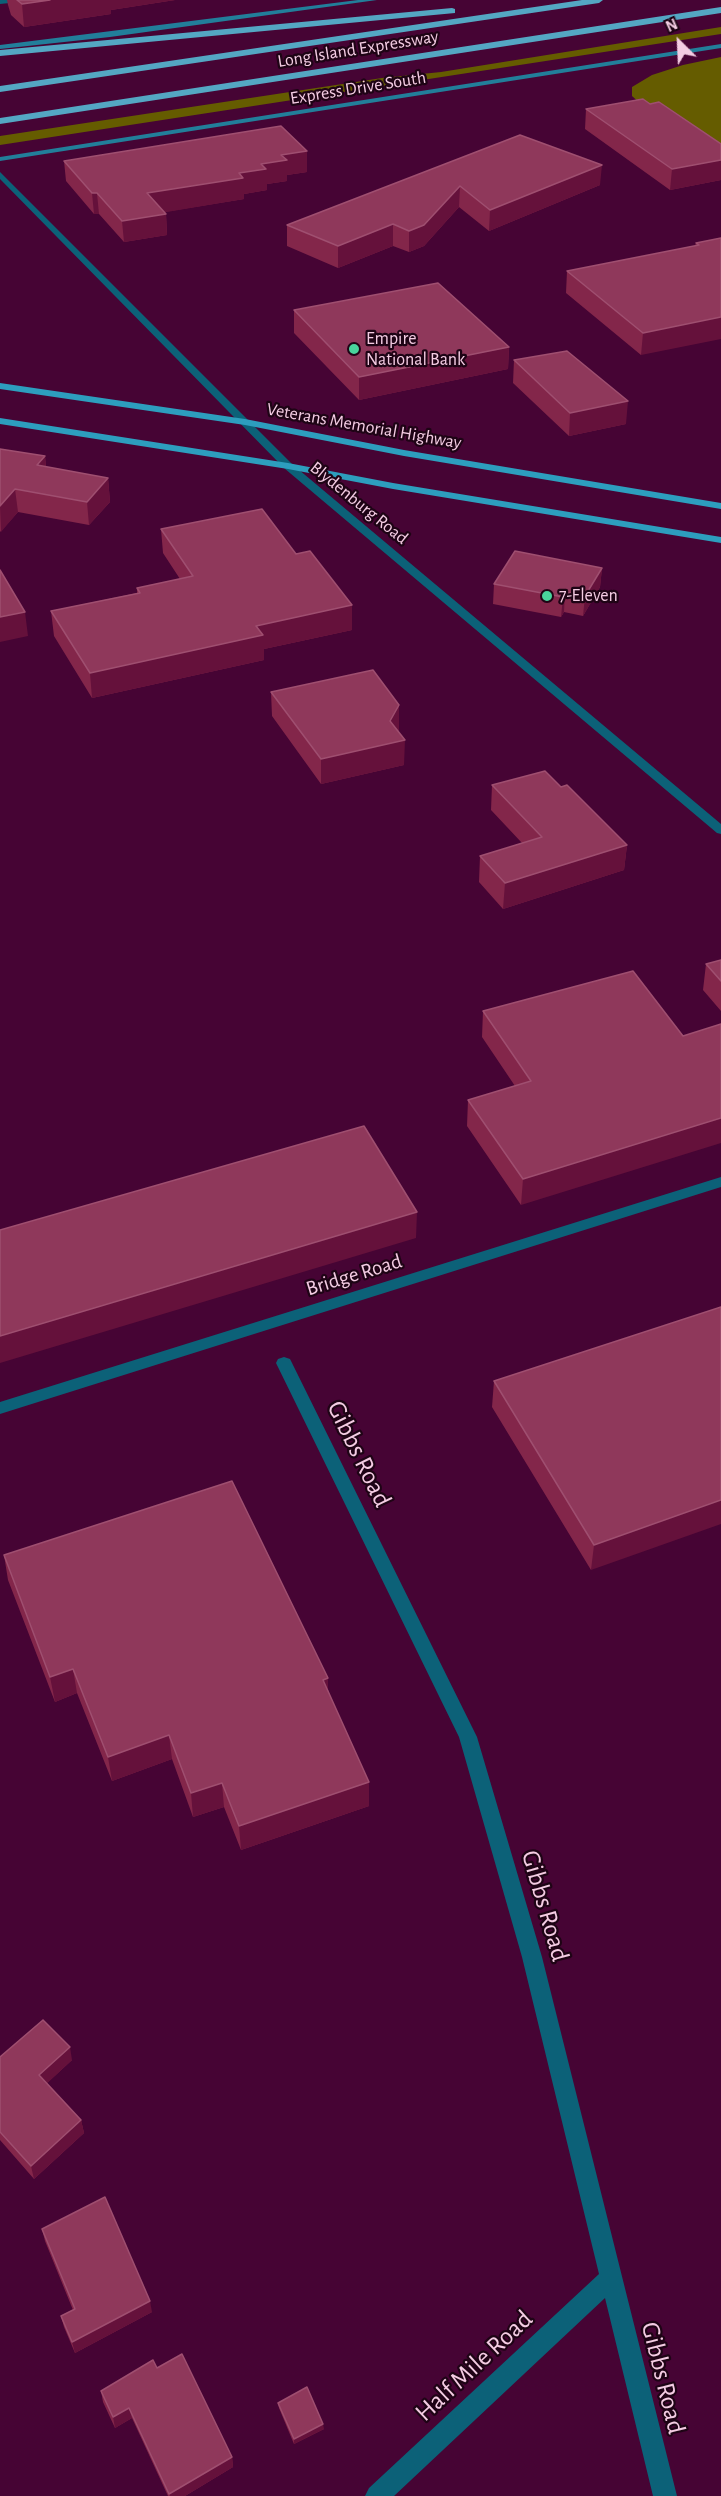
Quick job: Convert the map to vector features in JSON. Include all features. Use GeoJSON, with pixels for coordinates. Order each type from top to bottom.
{"type":"FeatureCollection","features":[{"type":"Feature","properties":{"kind":"highway"},"geometry":{"type":"LineString","coordinates":[[468,9],[552,0]]}},
{"type":"Feature","properties":{"kind":"highway","name":"Long Island Expressway"},"geometry":{"type":"LineString","coordinates":[[0,89],[599,0]]}},
{"type":"Feature","properties":{"kind":"highway"},"geometry":{"type":"LineString","coordinates":[[0,53],[457,10]]}},
{"type":"Feature","properties":{"kind":"highway","name":"Long Island Expressway"},"geometry":{"type":"LineString","coordinates":[[0,121],[721,10]]}},
{"type":"Feature","properties":{"kind":"highway","name":"Veterans Memorial Highway"},"geometry":{"type":"LineString","coordinates":[[0,386],[245,423],[404,453],[721,506]]}},
{"type":"Feature","properties":{"kind":"highway"},"geometry":{"type":"LineString","coordinates":[[0,421],[288,466],[393,486],[721,540]]}},
{"type":"Feature","properties":{"kind":"main road"},"geometry":{"type":"LineString","coordinates":[[0,47],[110,36],[374,0]]}},
{"type":"Feature","properties":{"kind":"main road","name":"Express Drive South"},"geometry":{"type":"LineString","coordinates":[[0,159],[721,46]]}},
{"type":"Feature","properties":{"kind":"street"},"geometry":{"type":"LineString","coordinates":[[0,2],[36,0]]}},
{"type":"Feature","properties":{"kind":"street","name":"Blydenburg Road"},"geometry":{"type":"LineString","coordinates":[[0,174],[288,466],[721,830]]}},
{"type":"Feature","properties":{"kind":"street","name":"Bridge Road"},"geometry":{"type":"LineString","coordinates":[[0,1408],[721,1182]]}},
{"type":"Feature","properties":{"kind":"street","name":"Gibbs Road"},"geometry":{"type":"LineString","coordinates":[[284,1363],[468,1737],[532,1957],[665,2496]]}},
{"type":"Feature","properties":{"kind":"street","name":"Half Mile Road"},"geometry":{"type":"LineString","coordinates":[[377,2496],[610,2278]]}},
{"type":"Feature","properties":{"kind":"shaded area"},"geometry":{"type":"Polygon","coordinates":[[[721,27],[721,34],[0,145],[0,136],[382,78],[441,72],[721,27]]]}},
{"type":"Feature","properties":{"kind":"shaded area"},"geometry":{"type":"Polygon","coordinates":[[[721,57],[721,159],[642,105],[632,96],[632,87],[652,75],[683,65],[721,57]]]}},
{"type":"Feature","properties":{"kind":"building"},"geometry":{"type":"Polygon","coordinates":[[[17,0],[50,0],[22,4],[17,0]]]}},
{"type":"Feature","properties":{"kind":"building"},"geometry":{"type":"Polygon","coordinates":[[[643,99],[650,104],[659,102],[721,144],[721,160],[672,169],[586,109],[643,99]]]}},
{"type":"Feature","properties":{"kind":"building"},"geometry":{"type":"Polygon","coordinates":[[[281,126],[307,151],[281,155],[287,160],[261,164],[266,169],[239,173],[243,178],[147,193],[166,214],[122,221],[97,193],[92,193],[64,161],[281,126]]]}},
{"type":"Feature","properties":{"kind":"building"},"geometry":{"type":"Polygon","coordinates":[[[520,135],[602,165],[490,210],[460,186],[424,225],[409,231],[393,224],[338,246],[287,225],[520,135]]]}},
{"type":"Feature","properties":{"kind":"building"},"geometry":{"type":"Polygon","coordinates":[[[721,238],[721,317],[643,333],[567,271],[699,245],[696,243],[721,238]]]}},
{"type":"Feature","properties":{"kind":"building"},"geometry":{"type":"Polygon","coordinates":[[[438,283],[509,347],[359,377],[294,310],[438,283]]]}},
{"type":"Feature","properties":{"kind":"building"},"geometry":{"type":"Polygon","coordinates":[[[567,351],[628,401],[570,413],[514,360],[567,351]]]}},
{"type":"Feature","properties":{"kind":"building"},"geometry":{"type":"Polygon","coordinates":[[[0,449],[45,456],[37,465],[108,478],[87,502],[15,489],[0,506],[0,449]]]}},
{"type":"Feature","properties":{"kind":"building"},"geometry":{"type":"Polygon","coordinates":[[[262,509],[296,554],[310,551],[352,605],[256,626],[263,635],[90,673],[51,611],[140,593],[137,588],[193,576],[161,529],[262,509]]]}},
{"type":"Feature","properties":{"kind":"building"},"geometry":{"type":"Polygon","coordinates":[[[515,551],[602,568],[585,596],[565,592],[563,597],[494,584],[515,551]]]}},
{"type":"Feature","properties":{"kind":"building"},"geometry":{"type":"Polygon","coordinates":[[[0,570],[25,612],[0,617],[0,570]]]}},
{"type":"Feature","properties":{"kind":"building"},"geometry":{"type":"Polygon","coordinates":[[[373,670],[399,705],[390,721],[405,740],[321,759],[271,692],[373,670]]]}},
{"type":"Feature","properties":{"kind":"building"},"geometry":{"type":"Polygon","coordinates":[[[545,771],[561,787],[567,785],[627,845],[505,883],[480,856],[542,837],[492,785],[545,771]]]}},
{"type":"Feature","properties":{"kind":"building"},"geometry":{"type":"Polygon","coordinates":[[[721,960],[721,981],[706,964],[721,960]]]}},
{"type":"Feature","properties":{"kind":"building"},"geometry":{"type":"Polygon","coordinates":[[[633,971],[683,1036],[721,1024],[721,1118],[523,1179],[468,1100],[531,1081],[483,1011],[633,971]]]}},
{"type":"Feature","properties":{"kind":"building"},"geometry":{"type":"Polygon","coordinates":[[[364,1126],[417,1212],[0,1336],[0,1230],[364,1126]]]}},
{"type":"Feature","properties":{"kind":"building"},"geometry":{"type":"Polygon","coordinates":[[[721,1307],[721,1500],[594,1545],[494,1381],[721,1307]]]}},
{"type":"Feature","properties":{"kind":"building"},"geometry":{"type":"Polygon","coordinates":[[[232,1481],[328,1678],[323,1680],[369,1782],[239,1826],[222,1783],[191,1793],[169,1735],[108,1757],[73,1669],[50,1677],[4,1555],[232,1481]]]}},
{"type":"Feature","properties":{"kind":"building"},"geometry":{"type":"Polygon","coordinates":[[[43,2020],[70,2047],[39,2075],[81,2120],[31,2166],[0,2132],[0,2057],[43,2020]]]}},
{"type":"Feature","properties":{"kind":"building"},"geometry":{"type":"Polygon","coordinates":[[[105,2197],[150,2301],[72,2342],[61,2316],[75,2309],[42,2229],[105,2197]]]}},
{"type":"Feature","properties":{"kind":"building"},"geometry":{"type":"Polygon","coordinates":[[[182,2354],[232,2457],[169,2494],[129,2408],[113,2417],[101,2391],[153,2360],[157,2368],[182,2354]]]}},
{"type":"Feature","properties":{"kind":"building"},"geometry":{"type":"Polygon","coordinates":[[[307,2387],[323,2424],[294,2439],[278,2403],[307,2387]]]}},
{"type":"Feature","properties":{"kind":"place","name":"Empire National Bank"},"geometry":{"type":"Point","coordinates":[354,349]}},
{"type":"Feature","properties":{"kind":"place","name":"7-Eleven"},"geometry":{"type":"Point","coordinates":[547,596]}}]}
